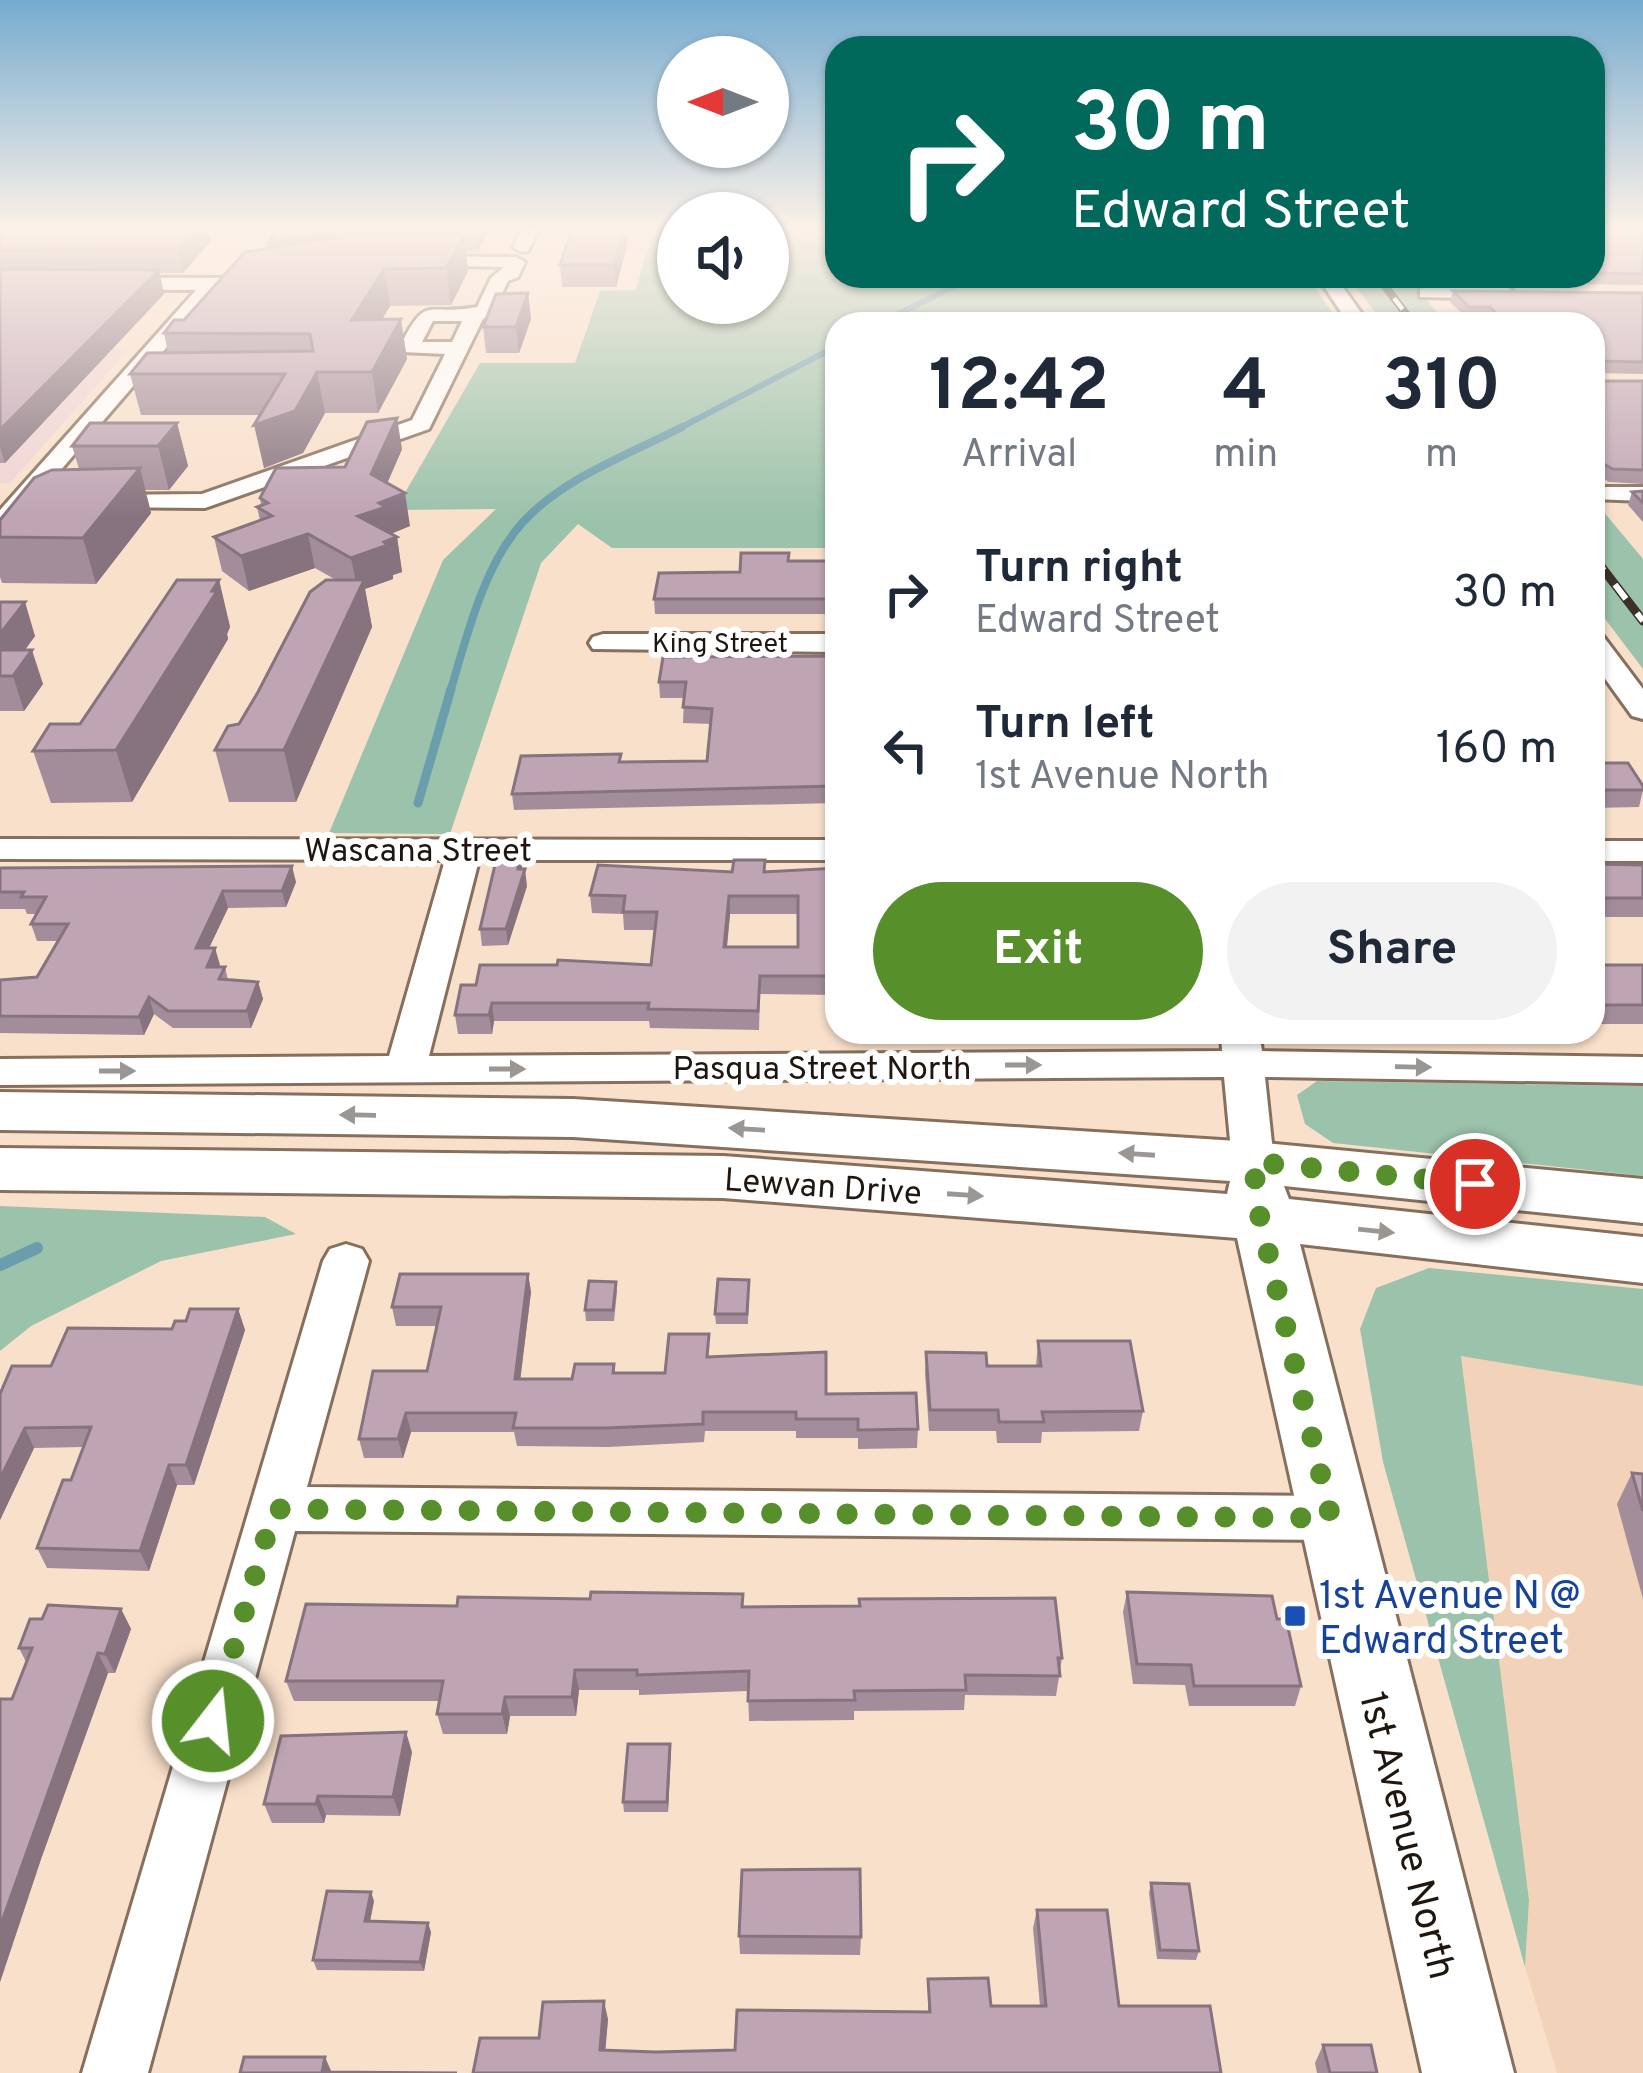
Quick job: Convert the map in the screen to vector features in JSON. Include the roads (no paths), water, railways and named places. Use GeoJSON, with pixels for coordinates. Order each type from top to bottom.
{"type":"FeatureCollection","features":[{"type":"Feature","properties":{"kind":"main road","name":"Lewvan Drive"},"geometry":{"type":"LineString","coordinates":[[0,1111],[573,1118],[1257,1190],[1643,1260]]}},
{"type":"Feature","properties":{"kind":"main road","name":"Lewvan Drive"},"geometry":{"type":"LineString","coordinates":[[0,1169],[722,1177],[1643,1201]]}},
{"type":"Feature","properties":{"kind":"main road","name":"1st Avenue North"},"geometry":{"type":"LineString","coordinates":[[1257,1190],[1331,1518],[1468,2073]]}},
{"type":"Feature","properties":{"kind":"street"},"geometry":{"type":"LineString","coordinates":[[0,525],[31,499],[175,325]]}},
{"type":"Feature","properties":{"kind":"street"},"geometry":{"type":"LineString","coordinates":[[421,325],[409,348],[458,348]]}},
{"type":"Feature","properties":{"kind":"street"},"geometry":{"type":"LineString","coordinates":[[31,499],[205,501],[421,424],[470,325]]}},
{"type":"Feature","properties":{"kind":"street"},"geometry":{"type":"LineString","coordinates":[[124,383],[165,383]]}},
{"type":"Feature","properties":{"kind":"street"},"geometry":{"type":"LineString","coordinates":[[1605,494],[1643,494]]}},
{"type":"Feature","properties":{"kind":"street","name":"King Street"},"geometry":{"type":"LineString","coordinates":[[603,643],[825,643]]}},
{"type":"Feature","properties":{"kind":"street"},"geometry":{"type":"LineString","coordinates":[[1605,658],[1643,710]]}},
{"type":"Feature","properties":{"kind":"street","name":"Wascana Street"},"geometry":{"type":"LineString","coordinates":[[0,849],[825,850]]}},
{"type":"Feature","properties":{"kind":"street"},"geometry":{"type":"LineString","coordinates":[[405,1070],[465,849]]}},
{"type":"Feature","properties":{"kind":"street"},"geometry":{"type":"LineString","coordinates":[[1605,851],[1643,851]]}},
{"type":"Feature","properties":{"kind":"street","name":"Pasqua Street North"},"geometry":{"type":"LineString","coordinates":[[0,1072],[405,1070],[1242,1048],[1643,1070]]}},
{"type":"Feature","properties":{"kind":"street","name":"1st Avenue North"},"geometry":{"type":"LineString","coordinates":[[1242,1048],[1257,1190]]}},
{"type":"Feature","properties":{"kind":"street"},"geometry":{"type":"LineString","coordinates":[[116,2073],[346,1261]]}},
{"type":"Feature","properties":{"kind":"street"},"geometry":{"type":"LineString","coordinates":[[274,1509],[1331,1518]]}},
{"type":"Feature","properties":{"kind":"waterway"},"geometry":{"type":"LineString","coordinates":[[679,428],[825,352]]}},
{"type":"Feature","properties":{"kind":"waterway"},"geometry":{"type":"LineString","coordinates":[[450,692],[487,581],[523,522],[577,480],[679,428]]}},
{"type":"Feature","properties":{"kind":"waterway"},"geometry":{"type":"LineString","coordinates":[[418,803],[451,689]]}},
{"type":"Feature","properties":{"kind":"waterway"},"geometry":{"type":"LineString","coordinates":[[0,1265],[37,1248]]}},
{"type":"Feature","properties":{"kind":"railway"},"geometry":{"type":"LineString","coordinates":[[1605,572],[1643,621]]}},
{"type":"Feature","properties":{"kind":"place","name":"1st Avenue N @ Edward Street"},"geometry":{"type":"Point","coordinates":[1295,1616]}}]}
